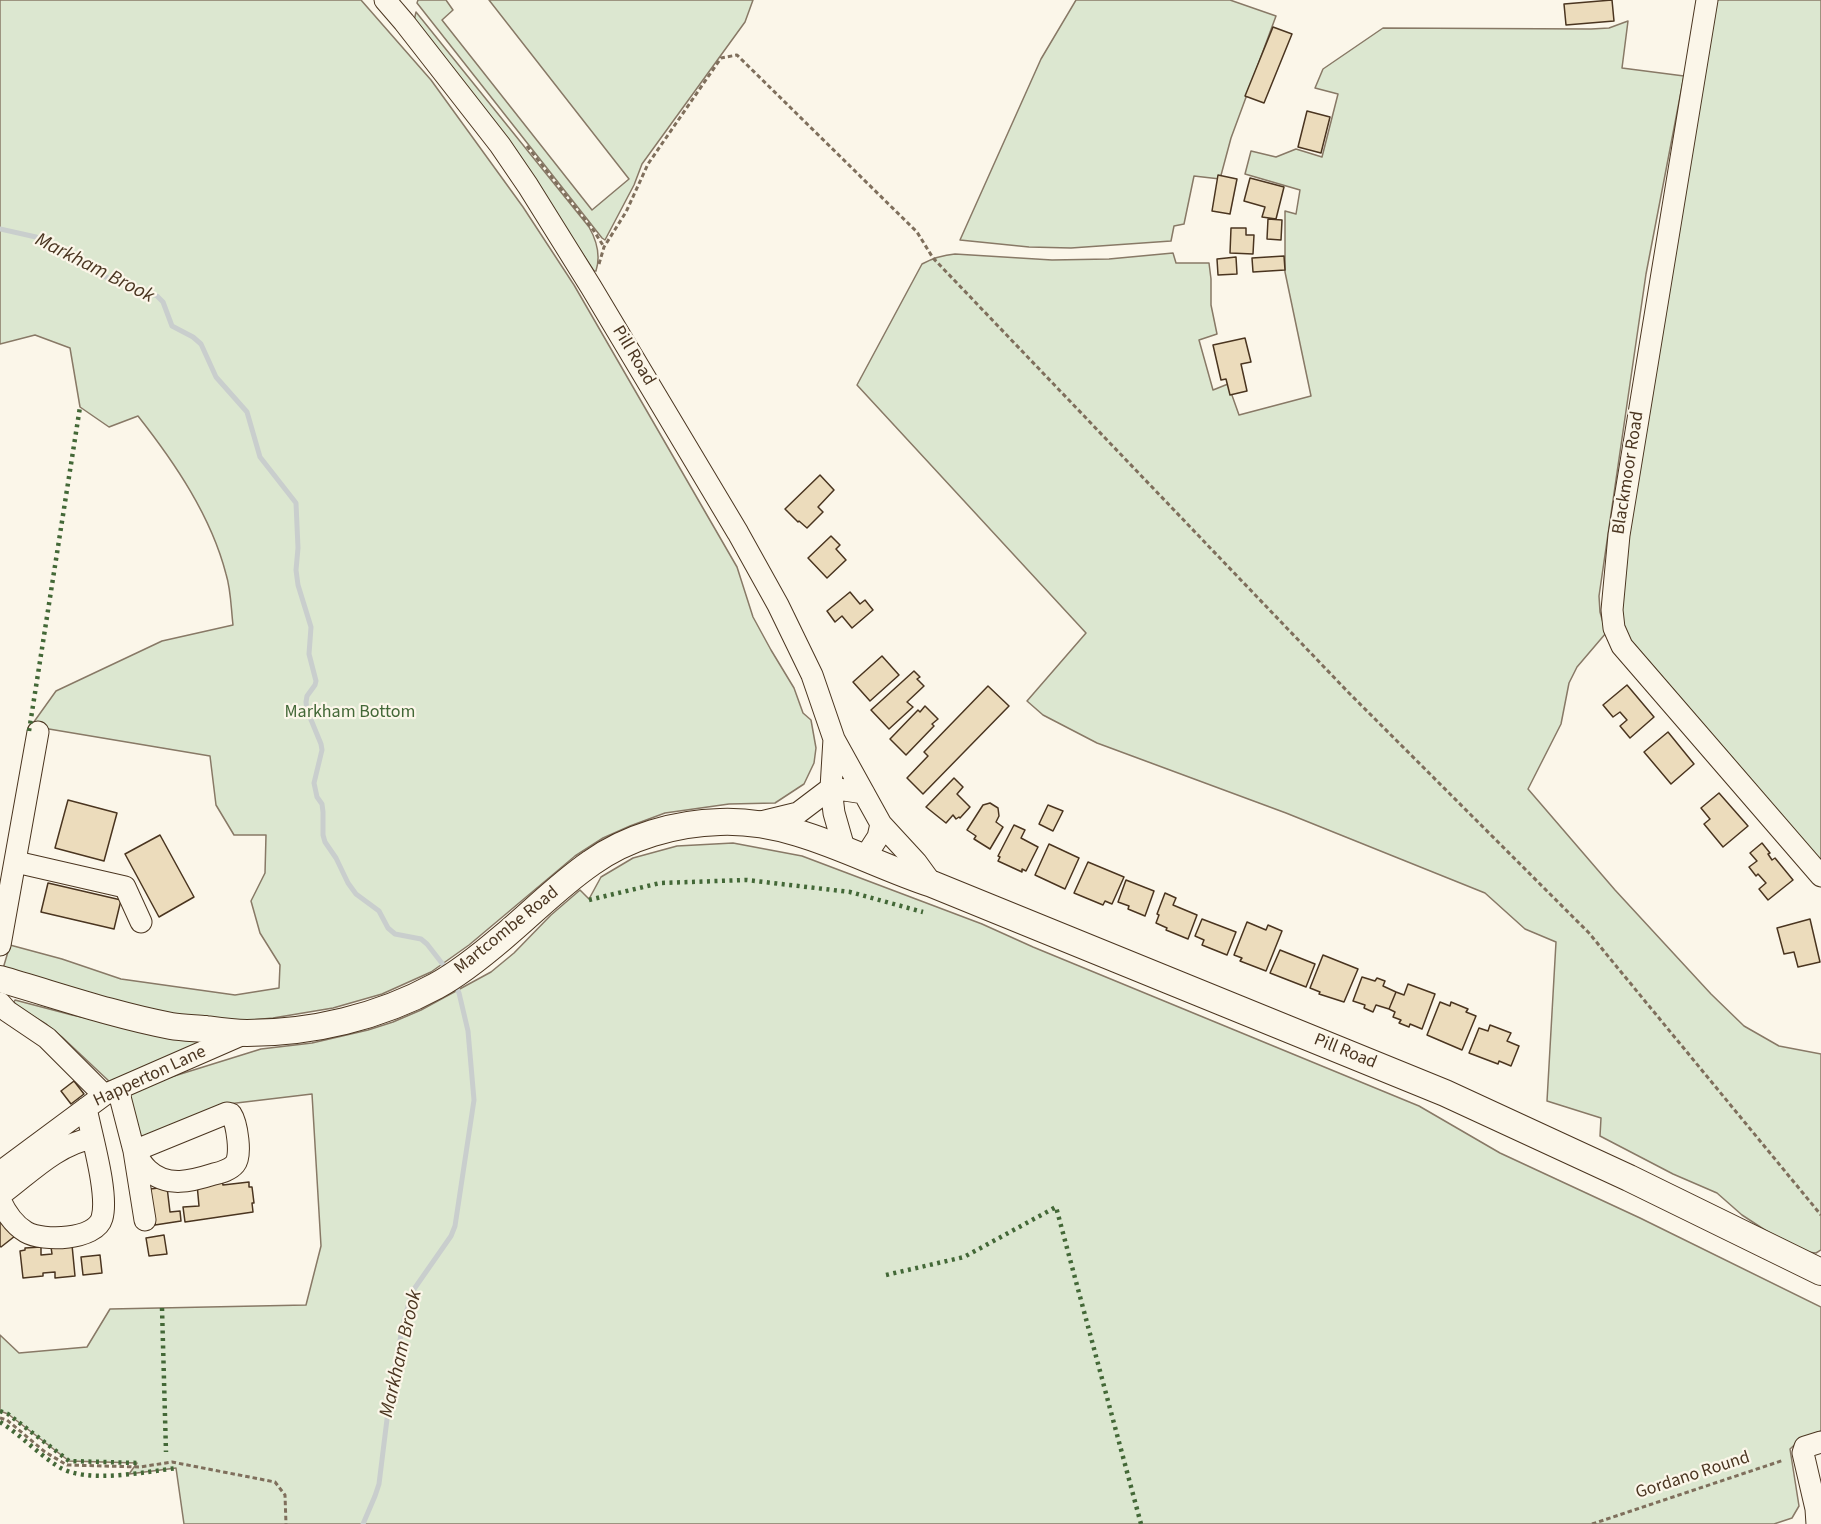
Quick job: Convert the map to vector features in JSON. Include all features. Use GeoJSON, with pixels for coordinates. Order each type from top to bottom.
{"type":"FeatureCollection","features":[{"type":"Feature","properties":{"kind":"main road","name":"Martcombe Road"},"geometry":{"type":"LineString","coordinates":[[0,979],[111,1012],[172,1026],[246,1033],[310,1028],[388,1008],[438,985],[478,957],[570,879],[603,855],[628,843],[663,831],[698,824],[757,823],[809,836],[932,884]]}},
{"type":"Feature","properties":{"kind":"main road","name":"Pill Road"},"geometry":{"type":"LineString","coordinates":[[932,884],[1445,1093],[1629,1178],[1821,1272]]}},
{"type":"Feature","properties":{"kind":"street","name":"Pill Road"},"geometry":{"type":"LineString","coordinates":[[385,0],[500,146],[528,186],[591,287],[738,533],[778,605],[813,675],[834,739],[881,824],[916,862],[932,884]]}},
{"type":"Feature","properties":{"kind":"street","name":"Blackmoor Road"},"geometry":{"type":"LineString","coordinates":[[1707,0],[1619,535],[1612,610],[1614,628],[1623,646],[1821,876]]}},
{"type":"Feature","properties":{"kind":"street"},"geometry":{"type":"LineString","coordinates":[[0,945],[38,732]]}},
{"type":"Feature","properties":{"kind":"street","name":"Pill Road"},"geometry":{"type":"LineString","coordinates":[[834,739],[831,788],[834,813],[854,852]]}},
{"type":"Feature","properties":{"kind":"street"},"geometry":{"type":"LineString","coordinates":[[757,823],[798,813],[831,788],[864,793]]}},
{"type":"Feature","properties":{"kind":"street"},"geometry":{"type":"LineString","coordinates":[[854,852],[878,837],[881,824]]}},
{"type":"Feature","properties":{"kind":"street"},"geometry":{"type":"LineString","coordinates":[[16,862],[124,887],[141,922]]}},
{"type":"Feature","properties":{"kind":"street"},"geometry":{"type":"LineString","coordinates":[[0,1003],[7,1011],[47,1038],[111,1092],[134,1151],[145,1220]]}},
{"type":"Feature","properties":{"kind":"street","name":"Happerton Lane"},"geometry":{"type":"LineString","coordinates":[[0,1172],[111,1092],[246,1033]]}},
{"type":"Feature","properties":{"kind":"street"},"geometry":{"type":"LineString","coordinates":[[86,1108],[92,1138],[104,1205],[101,1221],[95,1228],[81,1235],[41,1238],[27,1232],[14,1222],[0,1200],[3,1193],[69,1144],[92,1138]]}},
{"type":"Feature","properties":{"kind":"street"},"geometry":{"type":"LineString","coordinates":[[227,1113],[231,1114],[236,1126],[238,1158],[236,1164],[228,1170],[199,1179],[171,1182],[161,1178],[148,1171],[134,1151],[227,1113]]}},
{"type":"Feature","properties":{"kind":"street"},"geometry":{"type":"LineString","coordinates":[[1817,1524],[1816,1509],[1804,1466],[1803,1453],[1806,1447],[1821,1442]]}},
{"type":"Feature","properties":{"kind":"path"},"geometry":{"type":"LineString","coordinates":[[604,247],[626,212],[648,164],[707,78],[721,58],[737,55],[917,232],[933,258],[1348,692],[1589,933],[1821,1215]]}},
{"type":"Feature","properties":{"kind":"path"},"geometry":{"type":"LineString","coordinates":[[0,1418],[7,1420],[45,1452],[67,1465],[140,1467],[172,1462],[274,1482],[285,1495],[286,1524]]}},
{"type":"Feature","properties":{"kind":"path","name":"Gordano Round"},"geometry":{"type":"LineString","coordinates":[[1592,1524],[1803,1453]]}},
{"type":"Feature","properties":{"kind":"green space","name":"Markham Bottom"},"geometry":{"type":"Polygon","coordinates":[[[0,0],[361,0],[431,80],[523,207],[574,285],[737,567],[753,617],[794,688],[803,713],[811,720],[816,748],[814,763],[804,784],[775,803],[729,804],[665,813],[603,838],[575,856],[469,945],[431,972],[382,994],[333,1008],[273,1018],[230,1022],[156,1017],[2,972],[10,945],[62,959],[121,979],[235,995],[279,988],[280,965],[260,933],[251,901],[265,873],[266,835],[234,835],[216,805],[210,756],[31,726],[56,691],[162,641],[233,625],[228,580],[211,531],[178,471],[138,416],[109,427],[80,407],[70,348],[35,335],[0,344],[0,0]]]}},
{"type":"Feature","properties":{"kind":"green space"},"geometry":{"type":"Polygon","coordinates":[[[418,0],[446,0],[453,10],[442,20],[592,210],[629,179],[489,0],[753,0],[745,22],[642,164],[634,185],[605,240],[417,3],[418,0]]]}},
{"type":"Feature","properties":{"kind":"green space"},"geometry":{"type":"Polygon","coordinates":[[[1076,0],[1230,0],[1276,16],[1231,138],[1220,179],[1194,176],[1184,224],[1174,226],[1171,241],[1071,248],[1029,247],[960,240],[1041,59],[1076,0]]]}},
{"type":"Feature","properties":{"kind":"green space"},"geometry":{"type":"Polygon","coordinates":[[[1716,0],[1821,0],[1821,861],[1627,636],[1621,622],[1620,587],[1716,0]]]}},
{"type":"Feature","properties":{"kind":"green space"},"geometry":{"type":"Polygon","coordinates":[[[416,12],[589,227],[597,248],[596,271],[417,29],[414,21],[416,12]]]}},
{"type":"Feature","properties":{"kind":"green space"},"geometry":{"type":"Polygon","coordinates":[[[1628,21],[1622,68],[1684,76],[1646,274],[1599,596],[1600,612],[1606,633],[1577,667],[1569,683],[1561,724],[1528,789],[1615,890],[1711,994],[1744,1026],[1779,1046],[1821,1054],[1821,1250],[1816,1253],[1807,1252],[1768,1232],[1742,1215],[1717,1193],[1673,1174],[1600,1136],[1601,1118],[1547,1101],[1556,942],[1525,929],[1485,893],[1286,813],[1097,743],[1043,715],[1027,701],[1086,633],[857,385],[922,264],[930,260],[955,254],[1052,260],[1109,259],[1173,253],[1176,263],[1209,263],[1211,305],[1217,334],[1199,340],[1213,390],[1228,384],[1239,415],[1311,396],[1285,272],[1285,211],[1296,214],[1300,190],[1245,174],[1251,151],[1276,157],[1296,149],[1322,157],[1338,94],[1315,88],[1323,69],[1383,28],[1591,29],[1609,28],[1628,21]]]}},
{"type":"Feature","properties":{"kind":"green space"},"geometry":{"type":"Polygon","coordinates":[[[733,843],[802,856],[982,924],[1419,1106],[1500,1153],[1640,1218],[1821,1307],[1821,1431],[1802,1438],[1790,1449],[1799,1506],[1792,1518],[1774,1524],[184,1524],[176,1468],[129,1474],[137,1463],[69,1461],[8,1414],[0,1411],[0,1335],[19,1353],[87,1347],[110,1309],[306,1305],[321,1246],[312,1094],[228,1104],[137,1143],[126,1091],[261,1049],[312,1043],[393,1022],[421,1010],[491,972],[580,890],[589,899],[601,877],[633,858],[677,846],[733,843]]]}},
{"type":"Feature","properties":{"kind":"green space"},"geometry":{"type":"Polygon","coordinates":[[[15,1000],[151,1032],[216,1041],[112,1084],[46,1024],[17,1007],[15,1000]]]}},
{"type":"Feature","properties":{"kind":"building"},"geometry":{"type":"Polygon","coordinates":[[[1612,0],[1614,21],[1566,25],[1564,4],[1612,0]]]}},
{"type":"Feature","properties":{"kind":"building"},"geometry":{"type":"Polygon","coordinates":[[[1273,27],[1292,34],[1264,103],[1245,96],[1273,27]]]}},
{"type":"Feature","properties":{"kind":"building"},"geometry":{"type":"Polygon","coordinates":[[[1307,111],[1330,117],[1321,153],[1298,147],[1307,111]]]}},
{"type":"Feature","properties":{"kind":"building"},"geometry":{"type":"Polygon","coordinates":[[[1218,175],[1237,179],[1230,214],[1212,211],[1218,175]]]}},
{"type":"Feature","properties":{"kind":"building"},"geometry":{"type":"Polygon","coordinates":[[[1250,178],[1284,187],[1276,219],[1262,217],[1265,207],[1244,201],[1250,178]]]}},
{"type":"Feature","properties":{"kind":"building"},"geometry":{"type":"Polygon","coordinates":[[[1268,219],[1282,220],[1281,240],[1267,239],[1268,219]]]}},
{"type":"Feature","properties":{"kind":"building"},"geometry":{"type":"Polygon","coordinates":[[[1231,228],[1246,228],[1246,235],[1254,235],[1253,254],[1230,253],[1231,228]]]}},
{"type":"Feature","properties":{"kind":"building"},"geometry":{"type":"Polygon","coordinates":[[[1284,256],[1285,270],[1253,272],[1252,258],[1284,256]]]}},
{"type":"Feature","properties":{"kind":"building"},"geometry":{"type":"Polygon","coordinates":[[[1236,257],[1237,274],[1218,275],[1217,259],[1236,257]]]}},
{"type":"Feature","properties":{"kind":"building"},"geometry":{"type":"Polygon","coordinates":[[[1245,338],[1251,362],[1241,364],[1247,391],[1230,395],[1226,379],[1221,380],[1213,345],[1245,338]]]}},
{"type":"Feature","properties":{"kind":"building"},"geometry":{"type":"Polygon","coordinates":[[[820,475],[834,490],[818,507],[823,512],[807,528],[785,509],[820,475]]]}},
{"type":"Feature","properties":{"kind":"building"},"geometry":{"type":"Polygon","coordinates":[[[831,536],[840,545],[836,549],[846,560],[827,578],[808,558],[831,536]]]}},
{"type":"Feature","properties":{"kind":"building"},"geometry":{"type":"Polygon","coordinates":[[[850,592],[860,604],[865,600],[873,610],[852,628],[842,616],[835,622],[827,611],[850,592]]]}},
{"type":"Feature","properties":{"kind":"building"},"geometry":{"type":"Polygon","coordinates":[[[882,656],[899,675],[870,701],[853,682],[882,656]]]}},
{"type":"Feature","properties":{"kind":"building"},"geometry":{"type":"Polygon","coordinates":[[[914,671],[920,677],[917,679],[924,686],[907,702],[913,707],[889,729],[871,710],[914,671]]]}},
{"type":"Feature","properties":{"kind":"building"},"geometry":{"type":"Polygon","coordinates":[[[1627,685],[1654,717],[1630,738],[1620,726],[1627,720],[1620,712],[1613,717],[1603,705],[1627,685]]]}},
{"type":"Feature","properties":{"kind":"building"},"geometry":{"type":"Polygon","coordinates":[[[988,686],[1009,706],[923,794],[907,778],[928,756],[924,752],[988,686]]]}},
{"type":"Feature","properties":{"kind":"building"},"geometry":{"type":"Polygon","coordinates":[[[925,706],[938,719],[906,755],[890,739],[918,710],[920,712],[925,706]]]}},
{"type":"Feature","properties":{"kind":"building"},"geometry":{"type":"Polygon","coordinates":[[[1668,732],[1694,764],[1671,784],[1644,752],[1668,732]]]}},
{"type":"Feature","properties":{"kind":"building"},"geometry":{"type":"Polygon","coordinates":[[[954,778],[963,787],[957,794],[970,807],[960,818],[956,819],[953,815],[946,823],[926,807],[954,778]]]}},
{"type":"Feature","properties":{"kind":"building"},"geometry":{"type":"Polygon","coordinates":[[[1719,793],[1748,826],[1723,847],[1704,824],[1710,819],[1701,808],[1719,793]]]}},
{"type":"Feature","properties":{"kind":"building"},"geometry":{"type":"Polygon","coordinates":[[[68,800],[117,813],[104,861],[55,848],[68,800]]]}},
{"type":"Feature","properties":{"kind":"building"},"geometry":{"type":"Polygon","coordinates":[[[990,803],[998,808],[999,816],[996,822],[1003,827],[990,849],[974,839],[976,836],[967,830],[983,805],[990,803]]]}},
{"type":"Feature","properties":{"kind":"building"},"geometry":{"type":"Polygon","coordinates":[[[1048,805],[1063,811],[1053,831],[1039,824],[1048,805]]]}},
{"type":"Feature","properties":{"kind":"building"},"geometry":{"type":"Polygon","coordinates":[[[1014,825],[1025,830],[1021,838],[1038,847],[1026,871],[1022,869],[1022,872],[998,861],[1000,857],[998,856],[1014,825]]]}},
{"type":"Feature","properties":{"kind":"building"},"geometry":{"type":"Polygon","coordinates":[[[160,835],[194,897],[159,917],[125,854],[160,835]]]}},
{"type":"Feature","properties":{"kind":"building"},"geometry":{"type":"Polygon","coordinates":[[[1762,843],[1770,853],[1768,854],[1772,860],[1775,858],[1793,880],[1768,900],[1759,889],[1766,883],[1749,867],[1757,861],[1750,853],[1762,843]]]}},
{"type":"Feature","properties":{"kind":"building"},"geometry":{"type":"Polygon","coordinates":[[[1049,844],[1079,858],[1065,889],[1035,875],[1049,844]]]}},
{"type":"Feature","properties":{"kind":"building"},"geometry":{"type":"Polygon","coordinates":[[[1088,862],[1124,877],[1112,904],[1105,901],[1103,905],[1074,893],[1088,862]]]}},
{"type":"Feature","properties":{"kind":"building"},"geometry":{"type":"Polygon","coordinates":[[[1126,880],[1154,891],[1145,916],[1118,902],[1126,880]]]}},
{"type":"Feature","properties":{"kind":"building"},"geometry":{"type":"Polygon","coordinates":[[[48,883],[121,900],[114,929],[41,912],[48,883]]]}},
{"type":"Feature","properties":{"kind":"building"},"geometry":{"type":"Polygon","coordinates":[[[1165,893],[1176,898],[1173,905],[1197,915],[1188,939],[1156,923],[1165,893]]]}},
{"type":"Feature","properties":{"kind":"building"},"geometry":{"type":"Polygon","coordinates":[[[1202,919],[1236,932],[1227,955],[1202,945],[1204,940],[1195,936],[1202,919]]]}},
{"type":"Feature","properties":{"kind":"building"},"geometry":{"type":"Polygon","coordinates":[[[1810,919],[1820,962],[1798,967],[1794,952],[1784,954],[1777,928],[1810,919]]]}},
{"type":"Feature","properties":{"kind":"building"},"geometry":{"type":"Polygon","coordinates":[[[1247,922],[1266,930],[1268,925],[1282,931],[1266,971],[1240,961],[1242,958],[1234,955],[1247,922]]]}},
{"type":"Feature","properties":{"kind":"building"},"geometry":{"type":"Polygon","coordinates":[[[1280,950],[1315,964],[1306,987],[1270,973],[1280,950]]]}},
{"type":"Feature","properties":{"kind":"building"},"geometry":{"type":"Polygon","coordinates":[[[1323,955],[1358,969],[1344,1002],[1319,994],[1320,992],[1310,988],[1323,955]]]}},
{"type":"Feature","properties":{"kind":"building"},"geometry":{"type":"Polygon","coordinates":[[[1362,977],[1385,981],[1383,986],[1396,992],[1389,1009],[1376,1005],[1373,1012],[1364,1008],[1365,1005],[1353,1001],[1362,977]]]}},
{"type":"Feature","properties":{"kind":"building"},"geometry":{"type":"Polygon","coordinates":[[[1408,984],[1435,994],[1422,1029],[1410,1024],[1409,1027],[1399,1023],[1401,1020],[1393,1017],[1395,1012],[1389,1009],[1396,992],[1404,995],[1408,984]]]}},
{"type":"Feature","properties":{"kind":"building"},"geometry":{"type":"Polygon","coordinates":[[[1440,1002],[1450,1006],[1451,1002],[1468,1009],[1466,1012],[1476,1016],[1462,1050],[1427,1035],[1440,1002]]]}},
{"type":"Feature","properties":{"kind":"building"},"geometry":{"type":"Polygon","coordinates":[[[1490,1025],[1511,1033],[1507,1041],[1519,1046],[1511,1066],[1499,1061],[1498,1064],[1469,1053],[1479,1028],[1488,1031],[1490,1025]]]}},
{"type":"Feature","properties":{"kind":"building"},"geometry":{"type":"Polygon","coordinates":[[[74,1081],[84,1094],[71,1104],[61,1091],[74,1081]]]}},
{"type":"Feature","properties":{"kind":"building"},"geometry":{"type":"Polygon","coordinates":[[[222,1181],[223,1185],[249,1182],[249,1187],[252,1187],[253,1212],[185,1222],[183,1207],[199,1206],[197,1184],[222,1181]]]}},
{"type":"Feature","properties":{"kind":"building"},"geometry":{"type":"Polygon","coordinates":[[[167,1187],[170,1212],[180,1211],[181,1221],[155,1225],[150,1189],[167,1187]]]}},
{"type":"Feature","properties":{"kind":"building"},"geometry":{"type":"Polygon","coordinates":[[[0,1217],[15,1236],[1,1247],[0,1246],[0,1217]]]}},
{"type":"Feature","properties":{"kind":"building"},"geometry":{"type":"Polygon","coordinates":[[[164,1235],[167,1254],[149,1256],[146,1238],[164,1235]]]}},
{"type":"Feature","properties":{"kind":"building"},"geometry":{"type":"Polygon","coordinates":[[[72,1245],[75,1276],[55,1278],[55,1272],[23,1278],[20,1251],[25,1248],[41,1247],[41,1255],[52,1254],[51,1247],[72,1245]]]}},
{"type":"Feature","properties":{"kind":"building"},"geometry":{"type":"Polygon","coordinates":[[[100,1255],[102,1273],[83,1275],[81,1257],[100,1255]]]}},
{"type":"Feature","properties":{"kind":"waterway","name":"Markham Brook"},"geometry":{"type":"LineString","coordinates":[[0,229],[36,237],[95,273],[157,296],[163,302],[172,326],[201,344],[216,377],[247,412],[260,457],[296,503],[298,548],[296,570],[298,585],[311,627],[309,654],[316,681],[306,702],[322,750],[314,783],[317,797],[322,804],[325,842],[356,894],[379,911],[388,928],[395,934],[421,939],[448,971]]}},
{"type":"Feature","properties":{"kind":"waterway","name":"Markham Brook"},"geometry":{"type":"LineString","coordinates":[[363,1524],[379,1484],[390,1395],[403,1324],[412,1292],[451,1236],[455,1226],[474,1100],[468,1031],[454,982]]}},
{"type":"Feature","properties":{"kind":"hedge"},"geometry":{"type":"LineString","coordinates":[[29,731],[80,407]]}},
{"type":"Feature","properties":{"kind":"hedge"},"geometry":{"type":"LineString","coordinates":[[589,900],[660,883],[747,880],[850,892],[923,912]]}},
{"type":"Feature","properties":{"kind":"hedge"},"geometry":{"type":"LineString","coordinates":[[886,1275],[964,1257],[1056,1207],[1141,1524]]}},
{"type":"Feature","properties":{"kind":"hedge"},"geometry":{"type":"LineString","coordinates":[[162,1308],[166,1452]]}},
{"type":"Feature","properties":{"kind":"hedge"},"geometry":{"type":"LineString","coordinates":[[0,1411],[8,1414],[69,1461],[138,1463]]}},
{"type":"Feature","properties":{"kind":"hedge"},"geometry":{"type":"LineString","coordinates":[[0,1422],[51,1462],[71,1472],[100,1476],[177,1468]]}}]}
